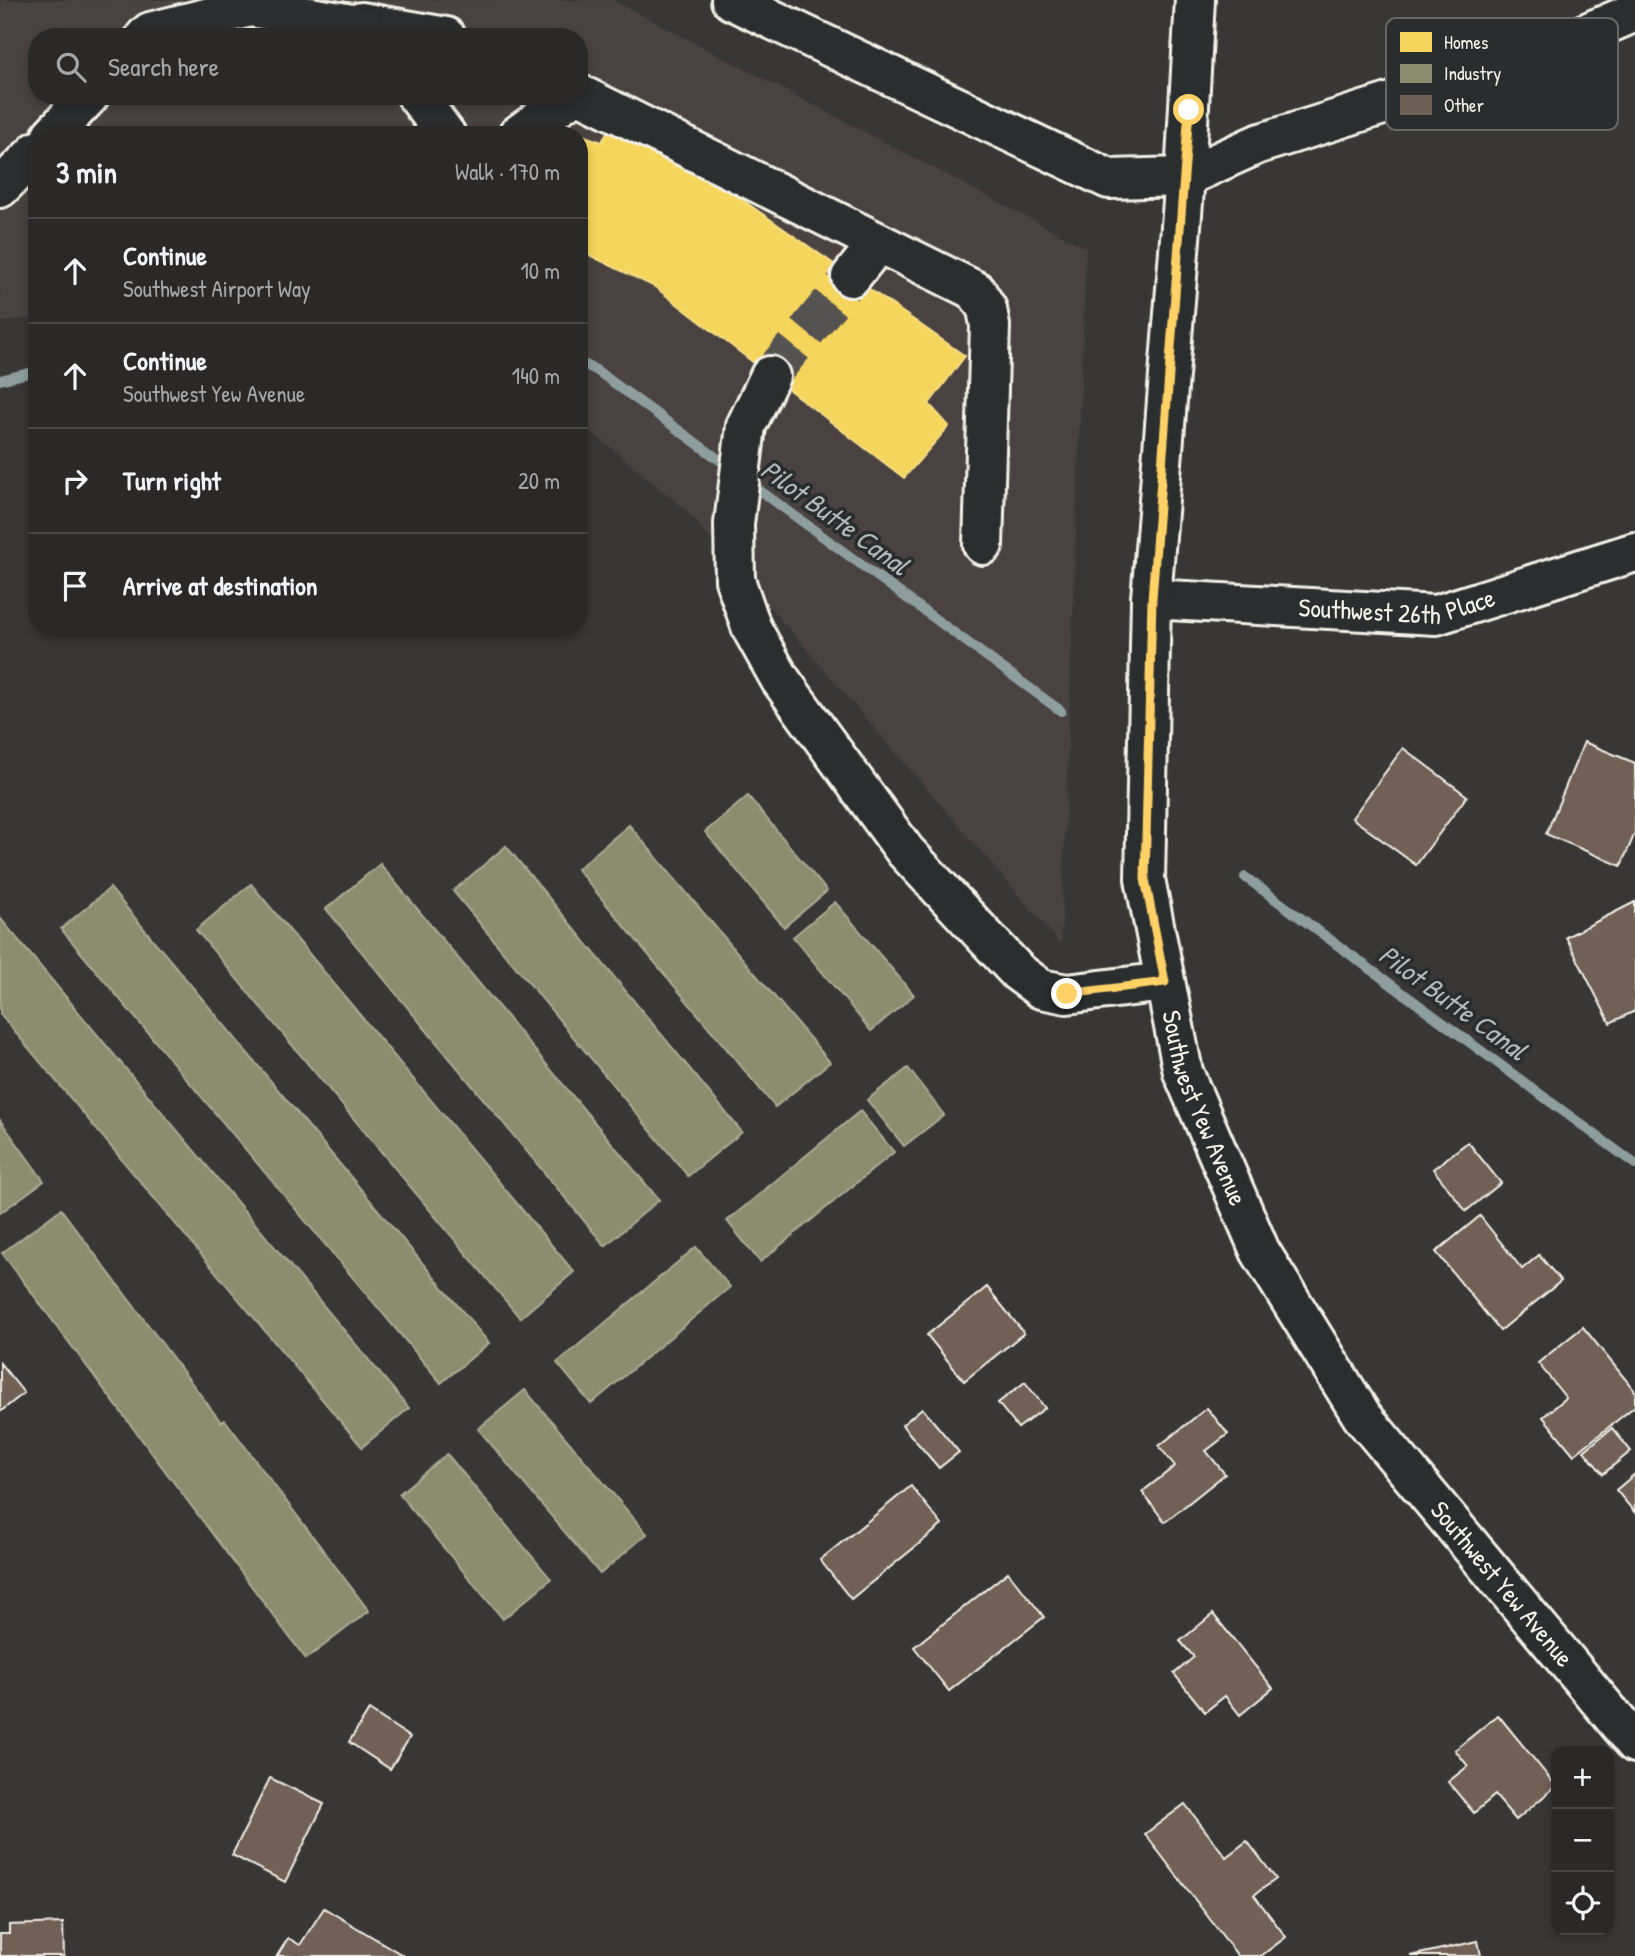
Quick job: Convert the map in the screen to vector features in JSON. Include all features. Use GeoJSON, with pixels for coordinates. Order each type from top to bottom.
{"type":"FeatureCollection","features":[{"type":"Feature","properties":{"kind":"main road"},"geometry":{"type":"LineString","coordinates":[[731,0],[1109,179],[1185,177],[1258,144],[1386,104]]}},
{"type":"Feature","properties":{"kind":"main road","name":"Southwest Yew Avenue"},"geometry":{"type":"LineString","coordinates":[[1195,0],[1185,177],[1152,599],[1145,879],[1184,1072],[1260,1251],[1362,1416],[1635,1743]]}},
{"type":"Feature","properties":{"kind":"main road"},"geometry":{"type":"LineString","coordinates":[[166,28],[250,7],[353,28]]}},
{"type":"Feature","properties":{"kind":"main road"},"geometry":{"type":"LineString","coordinates":[[1618,19],[1635,12]]}},
{"type":"Feature","properties":{"kind":"main road"},"geometry":{"type":"LineString","coordinates":[[366,28],[361,22],[395,28]]}},
{"type":"Feature","properties":{"kind":"main road"},"geometry":{"type":"LineString","coordinates":[[588,98],[976,291],[987,309],[990,326],[983,545]]}},
{"type":"Feature","properties":{"kind":"main road"},"geometry":{"type":"LineString","coordinates":[[61,126],[80,105]]}},
{"type":"Feature","properties":{"kind":"main road"},"geometry":{"type":"LineString","coordinates":[[424,105],[439,126]]}},
{"type":"Feature","properties":{"kind":"main road"},"geometry":{"type":"LineString","coordinates":[[530,126],[560,105]]}},
{"type":"Feature","properties":{"kind":"main road"},"geometry":{"type":"LineString","coordinates":[[0,188],[28,159]]}},
{"type":"Feature","properties":{"kind":"main road"},"geometry":{"type":"LineString","coordinates":[[851,277],[878,243]]}},
{"type":"Feature","properties":{"kind":"main road"},"geometry":{"type":"LineString","coordinates":[[770,376],[746,426],[734,524],[735,579],[752,629],[780,678],[905,850],[1018,972],[1041,989],[1067,994],[1165,982]]}},
{"type":"Feature","properties":{"kind":"main road","name":"Southwest 26th Place"},"geometry":{"type":"LineString","coordinates":[[1152,599],[1436,615],[1635,552]]}},
{"type":"Feature","properties":{"kind":"shaded area"},"geometry":{"type":"Polygon","coordinates":[[[0,0],[613,0],[1086,248],[1061,944],[687,511],[588,428],[588,126],[28,126],[28,318],[0,323],[0,0]]]}},
{"type":"Feature","properties":{"kind":"building: Homes"},"geometry":{"type":"Polygon","coordinates":[[[612,122],[684,159],[965,356],[929,404],[949,426],[904,478],[655,287],[588,254],[588,137],[602,142],[612,122]]]}},
{"type":"Feature","properties":{"kind":"building: Industry"},"geometry":{"type":"Polygon","coordinates":[[[748,796],[827,891],[784,927],[705,832],[748,796]]]}},
{"type":"Feature","properties":{"kind":"building: Industry"},"geometry":{"type":"Polygon","coordinates":[[[629,825],[830,1062],[775,1107],[577,869],[629,825]]]}},
{"type":"Feature","properties":{"kind":"building: Industry"},"geometry":{"type":"Polygon","coordinates":[[[506,846],[742,1132],[688,1176],[453,891],[506,846]]]}},
{"type":"Feature","properties":{"kind":"building: Industry"},"geometry":{"type":"Polygon","coordinates":[[[380,864],[659,1200],[605,1246],[326,909],[380,864]]]}},
{"type":"Feature","properties":{"kind":"building: Industry"},"geometry":{"type":"Polygon","coordinates":[[[251,884],[574,1272],[520,1318],[196,930],[251,884]]]}},
{"type":"Feature","properties":{"kind":"building: Industry"},"geometry":{"type":"Polygon","coordinates":[[[110,888],[489,1343],[441,1383],[61,929],[110,888]]]}},
{"type":"Feature","properties":{"kind":"building: Industry"},"geometry":{"type":"Polygon","coordinates":[[[835,902],[914,995],[871,1031],[793,937],[835,902]]]}},
{"type":"Feature","properties":{"kind":"building: Industry"},"geometry":{"type":"Polygon","coordinates":[[[0,918],[409,1408],[362,1447],[0,1014],[0,918]]]}},
{"type":"Feature","properties":{"kind":"building: Industry"},"geometry":{"type":"Polygon","coordinates":[[[908,1068],[944,1115],[904,1146],[867,1100],[908,1068]]]}},
{"type":"Feature","properties":{"kind":"building: Industry"},"geometry":{"type":"Polygon","coordinates":[[[860,1111],[894,1152],[760,1262],[727,1221],[860,1111]]]}},
{"type":"Feature","properties":{"kind":"building: Industry"},"geometry":{"type":"Polygon","coordinates":[[[0,1120],[44,1181],[0,1213],[0,1120]]]}},
{"type":"Feature","properties":{"kind":"building: Industry"},"geometry":{"type":"Polygon","coordinates":[[[61,1209],[221,1422],[225,1420],[369,1611],[306,1659],[2,1253],[61,1209]]]}},
{"type":"Feature","properties":{"kind":"building: Industry"},"geometry":{"type":"Polygon","coordinates":[[[696,1247],[730,1287],[591,1404],[557,1363],[696,1247]]]}},
{"type":"Feature","properties":{"kind":"building: Industry"},"geometry":{"type":"Polygon","coordinates":[[[525,1390],[647,1534],[600,1574],[478,1429],[525,1390]]]}},
{"type":"Feature","properties":{"kind":"building: Industry"},"geometry":{"type":"Polygon","coordinates":[[[447,1454],[551,1579],[503,1619],[399,1494],[447,1454]]]}},
{"type":"Feature","properties":{"kind":"building: Other"},"geometry":{"type":"Polygon","coordinates":[[[1584,742],[1635,763],[1635,833],[1621,866],[1546,834],[1584,742]]]}},
{"type":"Feature","properties":{"kind":"building: Other"},"geometry":{"type":"Polygon","coordinates":[[[1403,748],[1467,796],[1416,865],[1352,818],[1403,748]]]}},
{"type":"Feature","properties":{"kind":"building: Other"},"geometry":{"type":"Polygon","coordinates":[[[1635,902],[1635,1011],[1610,1023],[1566,937],[1635,902]]]}},
{"type":"Feature","properties":{"kind":"building: Other"},"geometry":{"type":"Polygon","coordinates":[[[1468,1142],[1501,1183],[1466,1211],[1433,1169],[1468,1142]]]}},
{"type":"Feature","properties":{"kind":"building: Other"},"geometry":{"type":"Polygon","coordinates":[[[1480,1216],[1522,1269],[1539,1255],[1561,1281],[1500,1331],[1436,1252],[1480,1216]]]}},
{"type":"Feature","properties":{"kind":"building: Other"},"geometry":{"type":"Polygon","coordinates":[[[987,1287],[1024,1333],[964,1381],[927,1335],[987,1287]]]}},
{"type":"Feature","properties":{"kind":"building: Other"},"geometry":{"type":"Polygon","coordinates":[[[1583,1327],[1635,1391],[1635,1406],[1574,1455],[1543,1417],[1566,1398],[1538,1363],[1583,1327]]]}},
{"type":"Feature","properties":{"kind":"building: Other"},"geometry":{"type":"Polygon","coordinates":[[[0,1363],[24,1393],[0,1412],[0,1363]]]}},
{"type":"Feature","properties":{"kind":"building: Other"},"geometry":{"type":"Polygon","coordinates":[[[1025,1382],[1045,1408],[1018,1428],[998,1403],[1025,1382]]]}},
{"type":"Feature","properties":{"kind":"building: Other"},"geometry":{"type":"Polygon","coordinates":[[[922,1408],[959,1452],[939,1468],[902,1425],[922,1408]]]}},
{"type":"Feature","properties":{"kind":"building: Other"},"geometry":{"type":"Polygon","coordinates":[[[1207,1408],[1228,1434],[1206,1451],[1225,1474],[1165,1522],[1142,1492],[1175,1466],[1159,1446],[1207,1408]]]}},
{"type":"Feature","properties":{"kind":"building: Other"},"geometry":{"type":"Polygon","coordinates":[[[1612,1428],[1631,1451],[1603,1474],[1584,1451],[1612,1428]]]}},
{"type":"Feature","properties":{"kind":"building: Other"},"geometry":{"type":"Polygon","coordinates":[[[1635,1474],[1635,1513],[1616,1490],[1635,1474]]]}},
{"type":"Feature","properties":{"kind":"building: Other"},"geometry":{"type":"Polygon","coordinates":[[[911,1486],[942,1525],[851,1599],[820,1560],[911,1486]]]}},
{"type":"Feature","properties":{"kind":"building: Other"},"geometry":{"type":"Polygon","coordinates":[[[1008,1572],[1044,1617],[949,1691],[914,1647],[1008,1572]]]}},
{"type":"Feature","properties":{"kind":"building: Other"},"geometry":{"type":"Polygon","coordinates":[[[1213,1614],[1273,1688],[1240,1715],[1225,1696],[1205,1712],[1174,1674],[1194,1657],[1180,1641],[1213,1614]]]}},
{"type":"Feature","properties":{"kind":"building: Other"},"geometry":{"type":"Polygon","coordinates":[[[369,1710],[410,1737],[390,1769],[349,1742],[369,1710]]]}},
{"type":"Feature","properties":{"kind":"building: Other"},"geometry":{"type":"Polygon","coordinates":[[[1498,1715],[1551,1780],[1551,1790],[1516,1820],[1495,1795],[1474,1813],[1448,1782],[1468,1766],[1455,1750],[1498,1715]]]}},
{"type":"Feature","properties":{"kind":"building: Other"},"geometry":{"type":"Polygon","coordinates":[[[270,1778],[324,1804],[285,1882],[232,1855],[270,1778]]]}},
{"type":"Feature","properties":{"kind":"building: Other"},"geometry":{"type":"Polygon","coordinates":[[[1185,1804],[1226,1857],[1247,1841],[1276,1879],[1254,1895],[1286,1937],[1261,1956],[1238,1956],[1145,1834],[1185,1804]]]}},
{"type":"Feature","properties":{"kind":"building: Other"},"geometry":{"type":"Polygon","coordinates":[[[324,1908],[404,1956],[277,1956],[288,1938],[300,1945],[324,1908]]]}},
{"type":"Feature","properties":{"kind":"building: Other"},"geometry":{"type":"Polygon","coordinates":[[[63,1923],[64,1956],[0,1956],[0,1934],[9,1934],[9,1925],[63,1923]]]}},
{"type":"Feature","properties":{"kind":"building: Other"},"geometry":{"type":"Polygon","coordinates":[[[1478,1941],[1481,1956],[1410,1956],[1478,1941]]]}},
{"type":"Feature","properties":{"kind":"waterway","name":"Pilot Butte Canal"},"geometry":{"type":"LineString","coordinates":[[588,366],[732,469]]}},
{"type":"Feature","properties":{"kind":"waterway","name":"Pilot Butte Canal"},"geometry":{"type":"LineString","coordinates":[[0,380],[28,373]]}},
{"type":"Feature","properties":{"kind":"waterway","name":"Pilot Butte Canal"},"geometry":{"type":"LineString","coordinates":[[747,481],[1061,711]]}},
{"type":"Feature","properties":{"kind":"waterway","name":"Pilot Butte Canal"},"geometry":{"type":"LineString","coordinates":[[1245,877],[1635,1164]]}},
{"type":"Feature","properties":{"kind":"tunnel"},"geometry":{"type":"LineString","coordinates":[[770,376],[851,277]]}},
{"type":"Feature","properties":{"kind":"route"},"geometry":{"type":"LineString","coordinates":[[1067,994],[1165,982],[1145,879],[1152,599],[1189,110]]}}]}
